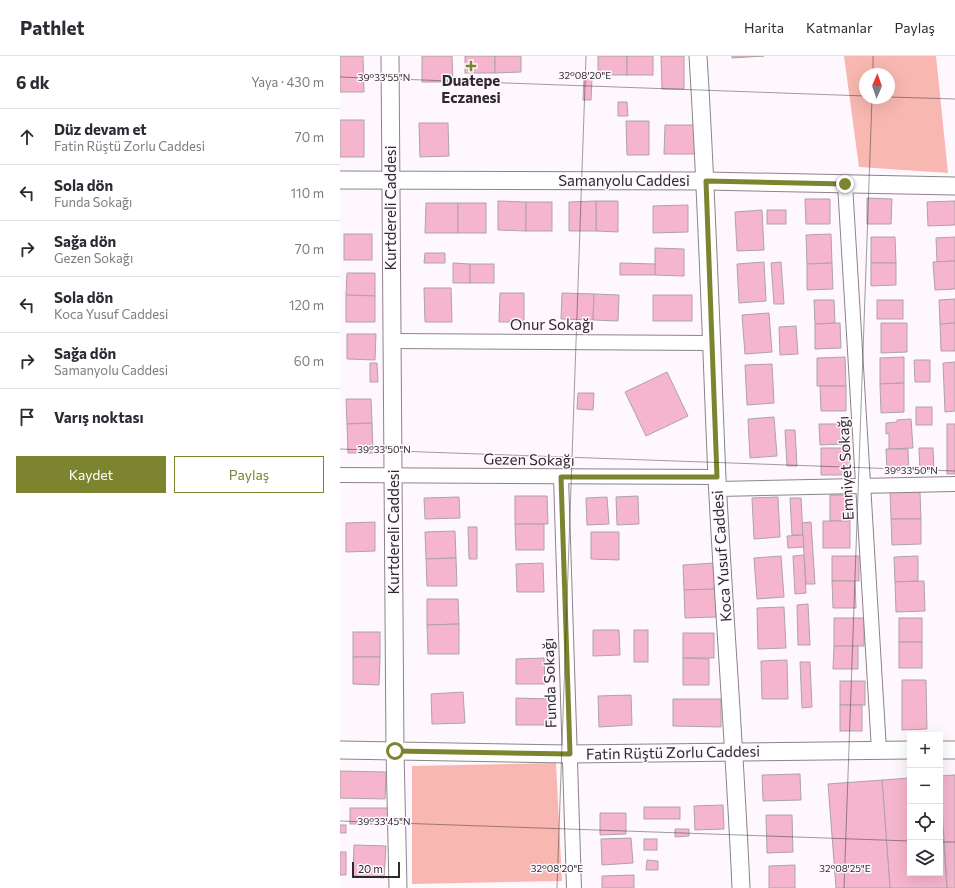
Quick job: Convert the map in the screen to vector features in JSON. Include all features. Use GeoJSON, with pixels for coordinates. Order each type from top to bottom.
{"type":"FeatureCollection","features":[{"type":"Feature","properties":{"kind":"street","name":"Kurtdereli Caddesi"},"geometry":{"type":"LineString","coordinates":[[390,56],[395,751],[398,888]]}},
{"type":"Feature","properties":{"kind":"street","name":"Koca Yusuf Caddesi"},"geometry":{"type":"LineString","coordinates":[[698,56],[706,181],[718,483],[735,752],[741,888]]}},
{"type":"Feature","properties":{"kind":"street","name":"Samanyolu Caddesi"},"geometry":{"type":"LineString","coordinates":[[340,180],[706,181],[955,186]]}},
{"type":"Feature","properties":{"kind":"street","name":"Emniyet Sokağı"},"geometry":{"type":"LineString","coordinates":[[845,184],[879,750]]}},
{"type":"Feature","properties":{"kind":"street","name":"Onur Sokağı"},"geometry":{"type":"LineString","coordinates":[[392,341],[712,343]]}},
{"type":"Feature","properties":{"kind":"street","name":"Gezen Sokağı"},"geometry":{"type":"LineString","coordinates":[[340,475],[561,477],[718,483],[864,485],[955,484]]}},
{"type":"Feature","properties":{"kind":"street","name":"Funda Sokağı"},"geometry":{"type":"LineString","coordinates":[[561,477],[574,888]]}},
{"type":"Feature","properties":{"kind":"street","name":"Fatin Rüştü Zorlu Caddesi"},"geometry":{"type":"LineString","coordinates":[[340,750],[570,754],[907,750]]}},
{"type":"Feature","properties":{"kind":"street"},"geometry":{"type":"LineString","coordinates":[[943,750],[955,750]]}},
{"type":"Feature","properties":{"kind":"shaded area"},"geometry":{"type":"Polygon","coordinates":[[[844,56],[936,56],[948,173],[859,167],[844,56]]]}},
{"type":"Feature","properties":{"kind":"shaded area"},"geometry":{"type":"Polygon","coordinates":[[[556,763],[562,881],[412,884],[412,766],[556,763]]]}},
{"type":"Feature","properties":{"kind":"building"},"geometry":{"type":"Polygon","coordinates":[[[340,56],[363,56],[364,92],[340,92],[340,56]]]}},
{"type":"Feature","properties":{"kind":"building"},"geometry":{"type":"Polygon","coordinates":[[[422,56],[452,56],[453,82],[422,82],[422,56]]]}},
{"type":"Feature","properties":{"kind":"building"},"geometry":{"type":"Polygon","coordinates":[[[465,56],[495,56],[495,73],[465,73],[465,56]]]}},
{"type":"Feature","properties":{"kind":"building"},"geometry":{"type":"Polygon","coordinates":[[[495,56],[521,56],[521,72],[495,73],[495,56]]]}},
{"type":"Feature","properties":{"kind":"building"},"geometry":{"type":"Polygon","coordinates":[[[598,56],[627,56],[627,75],[598,75],[598,56]]]}},
{"type":"Feature","properties":{"kind":"building"},"geometry":{"type":"Polygon","coordinates":[[[627,56],[653,56],[653,75],[627,75],[627,56]]]}},
{"type":"Feature","properties":{"kind":"building"},"geometry":{"type":"Polygon","coordinates":[[[661,56],[684,56],[684,89],[662,89],[661,56]]]}},
{"type":"Feature","properties":{"kind":"building"},"geometry":{"type":"Polygon","coordinates":[[[732,56],[764,56],[732,58],[732,56]]]}},
{"type":"Feature","properties":{"kind":"building"},"geometry":{"type":"Polygon","coordinates":[[[584,79],[592,79],[591,100],[583,100],[584,79]]]}},
{"type":"Feature","properties":{"kind":"building"},"geometry":{"type":"Polygon","coordinates":[[[618,102],[627,102],[628,116],[618,116],[618,102]]]}},
{"type":"Feature","properties":{"kind":"building"},"geometry":{"type":"Polygon","coordinates":[[[340,120],[364,120],[364,157],[340,157],[340,120]]]}},
{"type":"Feature","properties":{"kind":"building"},"geometry":{"type":"Polygon","coordinates":[[[626,121],[649,121],[649,155],[627,155],[626,121]]]}},
{"type":"Feature","properties":{"kind":"building"},"geometry":{"type":"Polygon","coordinates":[[[419,123],[448,123],[449,156],[420,157],[419,123]]]}},
{"type":"Feature","properties":{"kind":"building"},"geometry":{"type":"Polygon","coordinates":[[[665,125],[695,125],[695,154],[664,154],[665,125]]]}},
{"type":"Feature","properties":{"kind":"building"},"geometry":{"type":"Polygon","coordinates":[[[867,198],[892,199],[891,224],[867,224],[867,198]]]}},
{"type":"Feature","properties":{"kind":"building"},"geometry":{"type":"Polygon","coordinates":[[[805,199],[830,199],[830,224],[806,224],[805,199]]]}},
{"type":"Feature","properties":{"kind":"building"},"geometry":{"type":"Polygon","coordinates":[[[498,201],[526,202],[526,231],[498,230],[498,201]]]}},
{"type":"Feature","properties":{"kind":"building"},"geometry":{"type":"Polygon","coordinates":[[[596,201],[618,201],[618,232],[596,231],[596,201]]]}},
{"type":"Feature","properties":{"kind":"building"},"geometry":{"type":"Polygon","coordinates":[[[596,201],[596,231],[569,231],[569,202],[596,201]]]}},
{"type":"Feature","properties":{"kind":"building"},"geometry":{"type":"Polygon","coordinates":[[[955,201],[955,225],[928,226],[927,202],[955,201]]]}},
{"type":"Feature","properties":{"kind":"building"},"geometry":{"type":"Polygon","coordinates":[[[526,202],[552,202],[552,231],[526,231],[526,202]]]}},
{"type":"Feature","properties":{"kind":"building"},"geometry":{"type":"Polygon","coordinates":[[[426,203],[458,203],[458,233],[425,233],[426,203]]]}},
{"type":"Feature","properties":{"kind":"building"},"geometry":{"type":"Polygon","coordinates":[[[458,203],[486,203],[486,233],[458,233],[458,203]]]}},
{"type":"Feature","properties":{"kind":"building"},"geometry":{"type":"Polygon","coordinates":[[[688,205],[688,232],[653,233],[653,206],[688,205]]]}},
{"type":"Feature","properties":{"kind":"building"},"geometry":{"type":"Polygon","coordinates":[[[762,210],[764,250],[737,251],[735,212],[762,210]]]}},
{"type":"Feature","properties":{"kind":"building"},"geometry":{"type":"Polygon","coordinates":[[[767,210],[786,210],[786,224],[767,224],[767,210]]]}},
{"type":"Feature","properties":{"kind":"building"},"geometry":{"type":"Polygon","coordinates":[[[344,234],[372,234],[372,260],[344,260],[344,234]]]}},
{"type":"Feature","properties":{"kind":"building"},"geometry":{"type":"Polygon","coordinates":[[[831,234],[832,263],[807,264],[806,235],[831,234]]]}},
{"type":"Feature","properties":{"kind":"building"},"geometry":{"type":"Polygon","coordinates":[[[871,237],[895,237],[896,263],[871,263],[871,237]]]}},
{"type":"Feature","properties":{"kind":"building"},"geometry":{"type":"Polygon","coordinates":[[[955,237],[955,261],[937,262],[936,238],[955,237]]]}},
{"type":"Feature","properties":{"kind":"building"},"geometry":{"type":"Polygon","coordinates":[[[655,248],[684,249],[684,276],[655,275],[655,248]]]}},
{"type":"Feature","properties":{"kind":"building"},"geometry":{"type":"Polygon","coordinates":[[[425,253],[445,253],[445,263],[424,263],[425,253]]]}},
{"type":"Feature","properties":{"kind":"building"},"geometry":{"type":"Polygon","coordinates":[[[955,261],[955,289],[935,290],[933,262],[955,261]]]}},
{"type":"Feature","properties":{"kind":"building"},"geometry":{"type":"Polygon","coordinates":[[[764,262],[766,301],[739,303],[737,264],[764,262]]]}},
{"type":"Feature","properties":{"kind":"building"},"geometry":{"type":"Polygon","coordinates":[[[781,262],[784,304],[774,304],[771,263],[781,262]]]}},
{"type":"Feature","properties":{"kind":"building"},"geometry":{"type":"Polygon","coordinates":[[[453,263],[470,264],[470,283],[453,283],[453,263]]]}},
{"type":"Feature","properties":{"kind":"building"},"geometry":{"type":"Polygon","coordinates":[[[620,263],[655,264],[655,275],[620,275],[620,263]]]}},
{"type":"Feature","properties":{"kind":"building"},"geometry":{"type":"Polygon","coordinates":[[[832,263],[833,289],[807,290],[807,264],[832,263]]]}},
{"type":"Feature","properties":{"kind":"building"},"geometry":{"type":"Polygon","coordinates":[[[871,263],[896,263],[896,285],[871,286],[871,263]]]}},
{"type":"Feature","properties":{"kind":"building"},"geometry":{"type":"Polygon","coordinates":[[[470,264],[494,264],[494,283],[470,283],[470,264]]]}},
{"type":"Feature","properties":{"kind":"building"},"geometry":{"type":"Polygon","coordinates":[[[347,273],[375,273],[375,296],[346,295],[347,273]]]}},
{"type":"Feature","properties":{"kind":"building"},"geometry":{"type":"Polygon","coordinates":[[[424,288],[451,288],[452,322],[425,322],[424,288]]]}},
{"type":"Feature","properties":{"kind":"building"},"geometry":{"type":"Polygon","coordinates":[[[500,293],[524,293],[524,322],[499,322],[500,293]]]}},
{"type":"Feature","properties":{"kind":"building"},"geometry":{"type":"Polygon","coordinates":[[[562,293],[594,294],[593,320],[561,319],[562,293]]]}},
{"type":"Feature","properties":{"kind":"building"},"geometry":{"type":"Polygon","coordinates":[[[594,294],[619,295],[618,321],[593,320],[594,294]]]}},
{"type":"Feature","properties":{"kind":"building"},"geometry":{"type":"Polygon","coordinates":[[[346,295],[375,296],[375,322],[346,322],[346,295]]]}},
{"type":"Feature","properties":{"kind":"building"},"geometry":{"type":"Polygon","coordinates":[[[653,295],[692,295],[692,321],[653,321],[653,295]]]}},
{"type":"Feature","properties":{"kind":"building"},"geometry":{"type":"Polygon","coordinates":[[[955,299],[955,323],[940,324],[939,300],[955,299]]]}},
{"type":"Feature","properties":{"kind":"building"},"geometry":{"type":"Polygon","coordinates":[[[814,300],[834,300],[835,323],[815,324],[814,300]]]}},
{"type":"Feature","properties":{"kind":"building"},"geometry":{"type":"Polygon","coordinates":[[[877,300],[903,300],[903,319],[877,319],[877,300]]]}},
{"type":"Feature","properties":{"kind":"building"},"geometry":{"type":"Polygon","coordinates":[[[769,313],[772,352],[745,354],[742,315],[769,313]]]}},
{"type":"Feature","properties":{"kind":"building"},"geometry":{"type":"Polygon","coordinates":[[[840,323],[841,348],[815,349],[815,324],[840,323]]]}},
{"type":"Feature","properties":{"kind":"building"},"geometry":{"type":"Polygon","coordinates":[[[881,323],[907,323],[907,352],[881,353],[881,323]]]}},
{"type":"Feature","properties":{"kind":"building"},"geometry":{"type":"Polygon","coordinates":[[[955,323],[955,351],[941,351],[940,324],[955,323]]]}},
{"type":"Feature","properties":{"kind":"building"},"geometry":{"type":"Polygon","coordinates":[[[796,326],[798,354],[780,355],[779,327],[796,326]]]}},
{"type":"Feature","properties":{"kind":"building"},"geometry":{"type":"Polygon","coordinates":[[[347,334],[376,334],[375,360],[347,359],[347,334]]]}},
{"type":"Feature","properties":{"kind":"building"},"geometry":{"type":"Polygon","coordinates":[[[845,357],[846,386],[817,386],[817,358],[845,357]]]}},
{"type":"Feature","properties":{"kind":"building"},"geometry":{"type":"Polygon","coordinates":[[[904,357],[904,383],[880,384],[880,358],[904,357]]]}},
{"type":"Feature","properties":{"kind":"building"},"geometry":{"type":"Polygon","coordinates":[[[914,360],[930,360],[930,382],[915,382],[914,360]]]}},
{"type":"Feature","properties":{"kind":"building"},"geometry":{"type":"Polygon","coordinates":[[[955,362],[955,411],[945,412],[943,363],[955,362]]]}},
{"type":"Feature","properties":{"kind":"building"},"geometry":{"type":"Polygon","coordinates":[[[370,363],[377,363],[378,382],[370,382],[370,363]]]}},
{"type":"Feature","properties":{"kind":"building"},"geometry":{"type":"Polygon","coordinates":[[[772,364],[774,403],[747,405],[745,365],[772,364]]]}},
{"type":"Feature","properties":{"kind":"building"},"geometry":{"type":"Polygon","coordinates":[[[667,372],[688,416],[646,436],[625,392],[667,372]]]}},
{"type":"Feature","properties":{"kind":"building"},"geometry":{"type":"Polygon","coordinates":[[[904,383],[904,412],[881,413],[880,384],[904,383]]]}},
{"type":"Feature","properties":{"kind":"building"},"geometry":{"type":"Polygon","coordinates":[[[820,386],[846,386],[846,411],[821,411],[820,386]]]}},
{"type":"Feature","properties":{"kind":"building"},"geometry":{"type":"Polygon","coordinates":[[[578,393],[594,393],[593,410],[577,409],[578,393]]]}},
{"type":"Feature","properties":{"kind":"building"},"geometry":{"type":"Polygon","coordinates":[[[346,399],[371,399],[372,423],[347,424],[346,399]]]}},
{"type":"Feature","properties":{"kind":"building"},"geometry":{"type":"Polygon","coordinates":[[[916,407],[932,407],[932,425],[916,425],[916,407]]]}},
{"type":"Feature","properties":{"kind":"building"},"geometry":{"type":"Polygon","coordinates":[[[774,417],[777,456],[750,458],[748,419],[774,417]]]}},
{"type":"Feature","properties":{"kind":"building"},"geometry":{"type":"Polygon","coordinates":[[[911,419],[913,448],[889,449],[889,433],[886,434],[886,423],[897,422],[897,420],[911,419]]]}},
{"type":"Feature","properties":{"kind":"building"},"geometry":{"type":"Polygon","coordinates":[[[372,423],[373,453],[348,453],[347,424],[372,423]]]}},
{"type":"Feature","properties":{"kind":"building"},"geometry":{"type":"Polygon","coordinates":[[[819,424],[844,424],[844,444],[820,445],[819,424]]]}},
{"type":"Feature","properties":{"kind":"building"},"geometry":{"type":"Polygon","coordinates":[[[947,424],[955,424],[955,474],[947,474],[947,424]]]}},
{"type":"Feature","properties":{"kind":"building"},"geometry":{"type":"Polygon","coordinates":[[[785,430],[795,430],[797,466],[787,466],[785,430]]]}},
{"type":"Feature","properties":{"kind":"building"},"geometry":{"type":"Polygon","coordinates":[[[821,448],[849,448],[850,475],[821,475],[821,448]]]}},
{"type":"Feature","properties":{"kind":"building"},"geometry":{"type":"Polygon","coordinates":[[[919,448],[933,448],[934,471],[920,472],[919,448]]]}},
{"type":"Feature","properties":{"kind":"building"},"geometry":{"type":"Polygon","coordinates":[[[886,449],[908,449],[909,472],[887,472],[886,449]]]}},
{"type":"Feature","properties":{"kind":"building"},"geometry":{"type":"Polygon","coordinates":[[[890,492],[920,492],[921,519],[891,519],[890,492]]]}},
{"type":"Feature","properties":{"kind":"building"},"geometry":{"type":"Polygon","coordinates":[[[830,495],[851,495],[850,521],[830,521],[830,495]]]}},
{"type":"Feature","properties":{"kind":"building"},"geometry":{"type":"Polygon","coordinates":[[[515,496],[547,496],[548,524],[515,524],[515,496]]]}},
{"type":"Feature","properties":{"kind":"building"},"geometry":{"type":"Polygon","coordinates":[[[638,496],[639,524],[617,525],[616,497],[638,496]]]}},
{"type":"Feature","properties":{"kind":"building"},"geometry":{"type":"Polygon","coordinates":[[[459,497],[460,518],[425,519],[424,498],[459,497]]]}},
{"type":"Feature","properties":{"kind":"building"},"geometry":{"type":"Polygon","coordinates":[[[607,497],[609,524],[587,525],[586,498],[607,497]]]}},
{"type":"Feature","properties":{"kind":"building"},"geometry":{"type":"Polygon","coordinates":[[[778,497],[780,537],[754,539],[752,498],[778,497]]]}},
{"type":"Feature","properties":{"kind":"building"},"geometry":{"type":"Polygon","coordinates":[[[790,498],[801,498],[803,535],[792,535],[790,498]]]}},
{"type":"Feature","properties":{"kind":"building"},"geometry":{"type":"Polygon","coordinates":[[[891,519],[921,519],[921,544],[892,545],[891,519]]]}},
{"type":"Feature","properties":{"kind":"building"},"geometry":{"type":"Polygon","coordinates":[[[823,521],[850,521],[850,548],[823,548],[823,521]]]}},
{"type":"Feature","properties":{"kind":"building"},"geometry":{"type":"Polygon","coordinates":[[[375,522],[375,551],[346,552],[346,523],[375,522]]]}},
{"type":"Feature","properties":{"kind":"building"},"geometry":{"type":"Polygon","coordinates":[[[811,522],[815,584],[806,584],[802,523],[811,522]]]}},
{"type":"Feature","properties":{"kind":"building"},"geometry":{"type":"Polygon","coordinates":[[[515,524],[544,524],[544,550],[516,550],[515,524]]]}},
{"type":"Feature","properties":{"kind":"building"},"geometry":{"type":"Polygon","coordinates":[[[468,527],[477,527],[477,559],[469,559],[468,527]]]}},
{"type":"Feature","properties":{"kind":"building"},"geometry":{"type":"Polygon","coordinates":[[[455,531],[456,558],[426,559],[425,532],[455,531]]]}},
{"type":"Feature","properties":{"kind":"building"},"geometry":{"type":"Polygon","coordinates":[[[591,532],[619,532],[619,560],[591,559],[591,532]]]}},
{"type":"Feature","properties":{"kind":"building"},"geometry":{"type":"Polygon","coordinates":[[[803,535],[804,547],[788,548],[787,536],[803,535]]]}},
{"type":"Feature","properties":{"kind":"building"},"geometry":{"type":"Polygon","coordinates":[[[804,555],[806,593],[795,594],[793,556],[804,555]]]}},
{"type":"Feature","properties":{"kind":"building"},"geometry":{"type":"Polygon","coordinates":[[[781,556],[784,597],[757,599],[754,558],[781,556]]]}},
{"type":"Feature","properties":{"kind":"building"},"geometry":{"type":"Polygon","coordinates":[[[832,556],[859,556],[859,581],[832,581],[832,556]]]}},
{"type":"Feature","properties":{"kind":"building"},"geometry":{"type":"Polygon","coordinates":[[[918,556],[918,581],[895,582],[894,557],[918,556]]]}},
{"type":"Feature","properties":{"kind":"building"},"geometry":{"type":"Polygon","coordinates":[[[456,558],[457,586],[427,586],[426,559],[456,558]]]}},
{"type":"Feature","properties":{"kind":"building"},"geometry":{"type":"Polygon","coordinates":[[[543,563],[544,592],[517,592],[516,564],[543,563]]]}},
{"type":"Feature","properties":{"kind":"building"},"geometry":{"type":"Polygon","coordinates":[[[714,563],[715,589],[684,590],[683,565],[714,563]]]}},
{"type":"Feature","properties":{"kind":"building"},"geometry":{"type":"Polygon","coordinates":[[[832,581],[855,581],[856,608],[833,608],[832,581]]]}},
{"type":"Feature","properties":{"kind":"building"},"geometry":{"type":"Polygon","coordinates":[[[924,581],[925,611],[896,612],[895,582],[924,581]]]}},
{"type":"Feature","properties":{"kind":"building"},"geometry":{"type":"Polygon","coordinates":[[[715,589],[716,617],[685,618],[684,590],[715,589]]]}},
{"type":"Feature","properties":{"kind":"building"},"geometry":{"type":"Polygon","coordinates":[[[427,599],[458,599],[459,624],[427,625],[427,599]]]}},
{"type":"Feature","properties":{"kind":"building"},"geometry":{"type":"Polygon","coordinates":[[[808,604],[810,645],[798,645],[797,605],[808,604]]]}},
{"type":"Feature","properties":{"kind":"building"},"geometry":{"type":"Polygon","coordinates":[[[784,607],[786,648],[758,649],[757,608],[784,607]]]}},
{"type":"Feature","properties":{"kind":"building"},"geometry":{"type":"Polygon","coordinates":[[[834,618],[864,618],[864,646],[834,646],[834,618]]]}},
{"type":"Feature","properties":{"kind":"building"},"geometry":{"type":"Polygon","coordinates":[[[899,618],[922,618],[922,642],[899,642],[899,618]]]}},
{"type":"Feature","properties":{"kind":"building"},"geometry":{"type":"Polygon","coordinates":[[[459,624],[459,654],[428,654],[427,625],[459,624]]]}},
{"type":"Feature","properties":{"kind":"building"},"geometry":{"type":"Polygon","coordinates":[[[593,630],[619,630],[620,655],[593,656],[593,630]]]}},
{"type":"Feature","properties":{"kind":"building"},"geometry":{"type":"Polygon","coordinates":[[[634,630],[648,630],[648,662],[634,662],[634,630]]]}},
{"type":"Feature","properties":{"kind":"building"},"geometry":{"type":"Polygon","coordinates":[[[353,632],[380,632],[380,657],[353,657],[353,632]]]}},
{"type":"Feature","properties":{"kind":"building"},"geometry":{"type":"Polygon","coordinates":[[[683,633],[714,633],[714,658],[683,658],[683,633]]]}},
{"type":"Feature","properties":{"kind":"building"},"geometry":{"type":"Polygon","coordinates":[[[899,642],[922,642],[922,668],[899,668],[899,642]]]}},
{"type":"Feature","properties":{"kind":"building"},"geometry":{"type":"Polygon","coordinates":[[[834,646],[858,646],[858,669],[833,669],[834,646]]]}},
{"type":"Feature","properties":{"kind":"building"},"geometry":{"type":"Polygon","coordinates":[[[353,657],[380,657],[379,685],[353,684],[353,657]]]}},
{"type":"Feature","properties":{"kind":"building"},"geometry":{"type":"Polygon","coordinates":[[[544,658],[545,684],[516,684],[516,659],[544,658]]]}},
{"type":"Feature","properties":{"kind":"building"},"geometry":{"type":"Polygon","coordinates":[[[683,658],[709,659],[709,685],[683,685],[683,658]]]}},
{"type":"Feature","properties":{"kind":"building"},"geometry":{"type":"Polygon","coordinates":[[[787,660],[788,699],[762,699],[761,661],[787,660]]]}},
{"type":"Feature","properties":{"kind":"building"},"geometry":{"type":"Polygon","coordinates":[[[800,662],[810,662],[812,707],[802,708],[800,662]]]}},
{"type":"Feature","properties":{"kind":"building"},"geometry":{"type":"Polygon","coordinates":[[[902,680],[926,680],[927,729],[902,730],[902,680]]]}},
{"type":"Feature","properties":{"kind":"building"},"geometry":{"type":"Polygon","coordinates":[[[840,681],[865,681],[865,705],[840,705],[840,681]]]}},
{"type":"Feature","properties":{"kind":"building"},"geometry":{"type":"Polygon","coordinates":[[[463,692],[465,723],[432,724],[431,694],[463,692]]]}},
{"type":"Feature","properties":{"kind":"building"},"geometry":{"type":"Polygon","coordinates":[[[631,695],[632,725],[599,727],[598,696],[631,695]]]}},
{"type":"Feature","properties":{"kind":"building"},"geometry":{"type":"Polygon","coordinates":[[[516,698],[551,699],[551,725],[516,725],[516,698]]]}},
{"type":"Feature","properties":{"kind":"building"},"geometry":{"type":"Polygon","coordinates":[[[673,699],[721,699],[721,727],[673,726],[673,699]]]}},
{"type":"Feature","properties":{"kind":"building"},"geometry":{"type":"Polygon","coordinates":[[[840,705],[862,705],[862,731],[840,731],[840,705]]]}},
{"type":"Feature","properties":{"kind":"building"},"geometry":{"type":"Polygon","coordinates":[[[340,771],[386,772],[385,799],[340,798],[340,771]]]}},
{"type":"Feature","properties":{"kind":"building"},"geometry":{"type":"Polygon","coordinates":[[[800,774],[801,800],[763,801],[762,775],[800,774]]]}},
{"type":"Feature","properties":{"kind":"building"},"geometry":{"type":"Polygon","coordinates":[[[955,775],[955,888],[947,888],[943,824],[943,776],[955,775]]]}},
{"type":"Feature","properties":{"kind":"building"},"geometry":{"type":"Polygon","coordinates":[[[907,778],[907,876],[943,876],[943,835],[947,888],[890,888],[882,780],[907,778]]]}},
{"type":"Feature","properties":{"kind":"building"},"geometry":{"type":"Polygon","coordinates":[[[882,780],[890,888],[836,888],[828,784],[882,780]]]}},
{"type":"Feature","properties":{"kind":"building"},"geometry":{"type":"Polygon","coordinates":[[[723,805],[724,829],[695,830],[694,806],[723,805]]]}},
{"type":"Feature","properties":{"kind":"building"},"geometry":{"type":"Polygon","coordinates":[[[644,807],[680,807],[680,819],[644,819],[644,807]]]}},
{"type":"Feature","properties":{"kind":"building"},"geometry":{"type":"Polygon","coordinates":[[[350,808],[388,808],[388,824],[350,824],[350,808]]]}},
{"type":"Feature","properties":{"kind":"building"},"geometry":{"type":"Polygon","coordinates":[[[600,813],[626,813],[626,834],[600,835],[600,813]]]}},
{"type":"Feature","properties":{"kind":"building"},"geometry":{"type":"Polygon","coordinates":[[[766,815],[792,815],[793,852],[767,853],[766,815]]]}},
{"type":"Feature","properties":{"kind":"building"},"geometry":{"type":"Polygon","coordinates":[[[340,825],[346,825],[346,833],[340,833],[340,825]]]}},
{"type":"Feature","properties":{"kind":"building"},"geometry":{"type":"Polygon","coordinates":[[[675,829],[689,829],[689,836],[675,837],[675,829]]]}},
{"type":"Feature","properties":{"kind":"building"},"geometry":{"type":"Polygon","coordinates":[[[631,838],[633,863],[602,865],[601,839],[631,838]]]}},
{"type":"Feature","properties":{"kind":"building"},"geometry":{"type":"Polygon","coordinates":[[[644,839],[657,839],[657,850],[644,850],[644,839]]]}},
{"type":"Feature","properties":{"kind":"building"},"geometry":{"type":"Polygon","coordinates":[[[354,845],[386,846],[384,878],[353,876],[354,845]]]}},
{"type":"Feature","properties":{"kind":"building"},"geometry":{"type":"Polygon","coordinates":[[[340,852],[346,852],[346,875],[340,875],[340,852]]]}},
{"type":"Feature","properties":{"kind":"building"},"geometry":{"type":"Polygon","coordinates":[[[647,860],[658,861],[658,870],[646,870],[647,860]]]}},
{"type":"Feature","properties":{"kind":"building"},"geometry":{"type":"Polygon","coordinates":[[[795,865],[795,888],[769,888],[769,866],[795,865]]]}},
{"type":"Feature","properties":{"kind":"building"},"geometry":{"type":"Polygon","coordinates":[[[634,875],[634,888],[602,888],[602,876],[634,875]]]}},
{"type":"Feature","properties":{"kind":"place","name":"Duatepe Eczanesi"},"geometry":{"type":"Point","coordinates":[471,66]}},
{"type":"Feature","properties":{"kind":"route"},"geometry":{"type":"LineString","coordinates":[[395,751],[570,754],[561,477],[717,477],[706,181],[845,184]]}}]}
